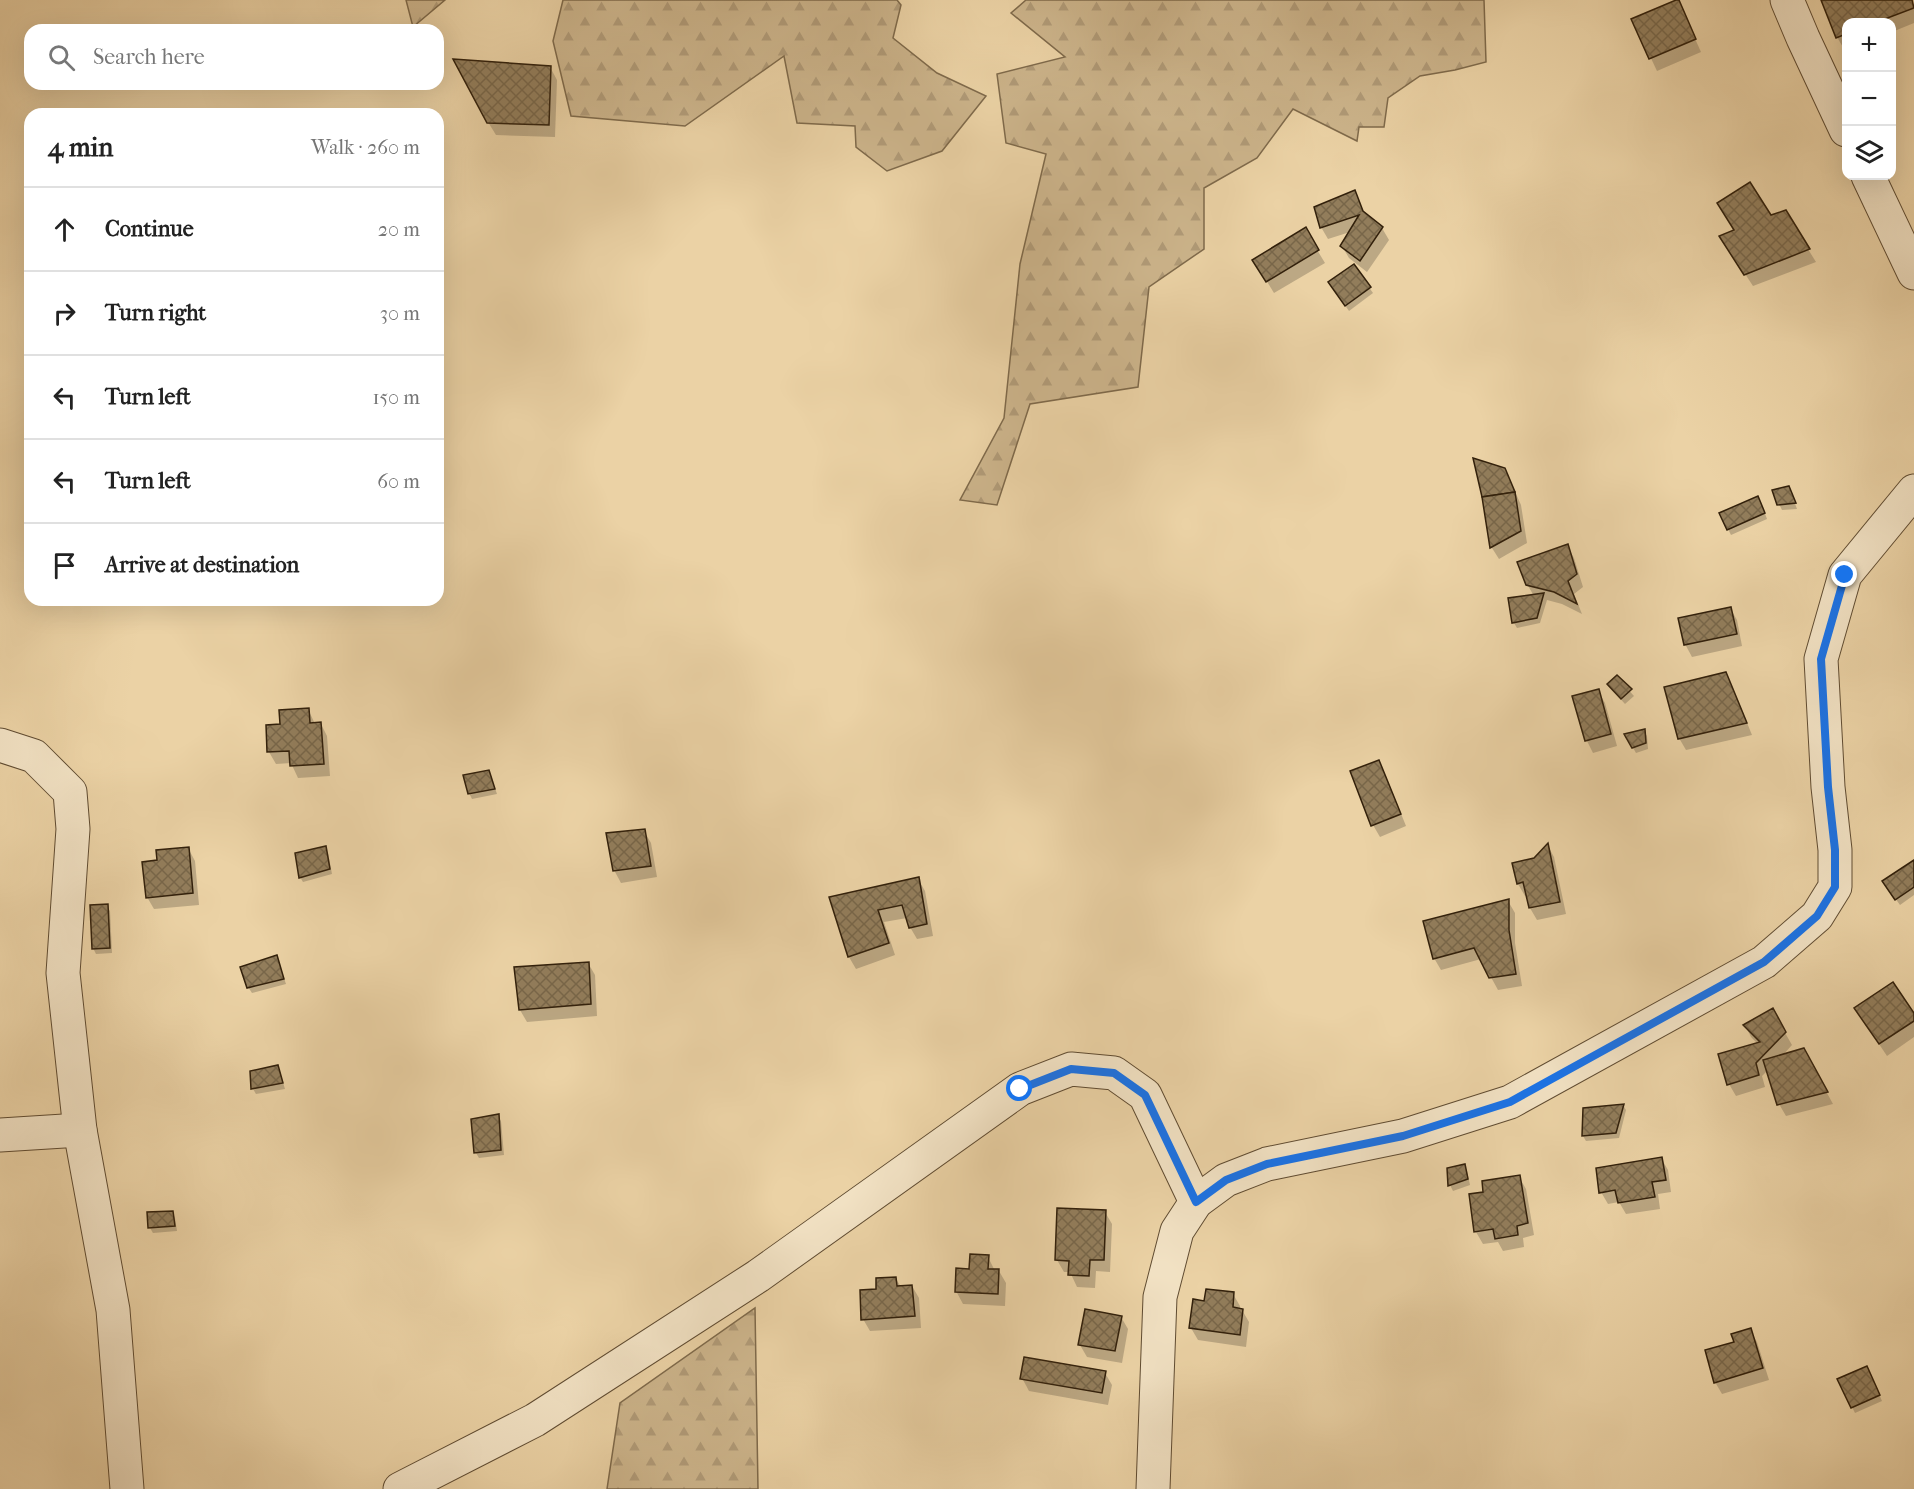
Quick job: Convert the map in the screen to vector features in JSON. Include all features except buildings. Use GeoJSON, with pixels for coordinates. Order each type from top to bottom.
{"type":"FeatureCollection","features":[{"type":"Feature","properties":{"kind":"street"},"geometry":{"type":"LineString","coordinates":[[1787,0],[1845,126]]}},
{"type":"Feature","properties":{"kind":"street"},"geometry":{"type":"LineString","coordinates":[[1870,180],[1914,273]]}},
{"type":"Feature","properties":{"kind":"street"},"geometry":{"type":"LineString","coordinates":[[1153,1489],[1160,1297],[1177,1230],[1196,1202],[1226,1180],[1267,1164],[1403,1136],[1510,1102],[1764,962],[1817,916],[1835,887],[1835,850],[1828,787],[1821,659],[1845,575],[1914,491]]}},
{"type":"Feature","properties":{"kind":"street"},"geometry":{"type":"LineString","coordinates":[[0,746],[34,756],[70,792],[73,829],[63,973],[80,1130],[112,1310],[127,1489]]}},
{"type":"Feature","properties":{"kind":"street"},"geometry":{"type":"LineString","coordinates":[[400,1489],[534,1420],[758,1276],[1020,1089],[1071,1069],[1114,1073],[1145,1095],[1196,1202]]}},
{"type":"Feature","properties":{"kind":"street"},"geometry":{"type":"LineString","coordinates":[[0,1135],[80,1130]]}},
{"type":"Feature","properties":{"kind":"green space"},"geometry":{"type":"Polygon","coordinates":[[[406,0],[445,0],[417,24],[412,24],[406,0]]]}},
{"type":"Feature","properties":{"kind":"green space"},"geometry":{"type":"Polygon","coordinates":[[[563,0],[897,0],[901,5],[893,38],[937,73],[986,96],[942,151],[887,171],[856,147],[855,126],[797,123],[784,56],[685,126],[571,116],[553,41],[563,0]]]}},
{"type":"Feature","properties":{"kind":"green space"},"geometry":{"type":"Polygon","coordinates":[[[1026,0],[1484,0],[1486,62],[1420,76],[1388,98],[1384,127],[1359,127],[1357,141],[1293,109],[1257,158],[1204,188],[1204,249],[1149,287],[1138,387],[1030,404],[997,505],[960,500],[1004,418],[1020,264],[1046,154],[1006,143],[997,74],[1065,57],[1011,13],[1026,0]]]}},
{"type":"Feature","properties":{"kind":"green space"},"geometry":{"type":"Polygon","coordinates":[[[755,1308],[758,1489],[607,1489],[620,1403],[755,1308]]]}},
{"type":"Feature","properties":{"kind":"route"},"geometry":{"type":"LineString","coordinates":[[1020,1089],[1071,1069],[1114,1073],[1145,1095],[1196,1202],[1226,1180],[1267,1164],[1403,1136],[1510,1102],[1764,962],[1817,916],[1835,887],[1835,850],[1828,787],[1821,659],[1845,575]]}}]}
